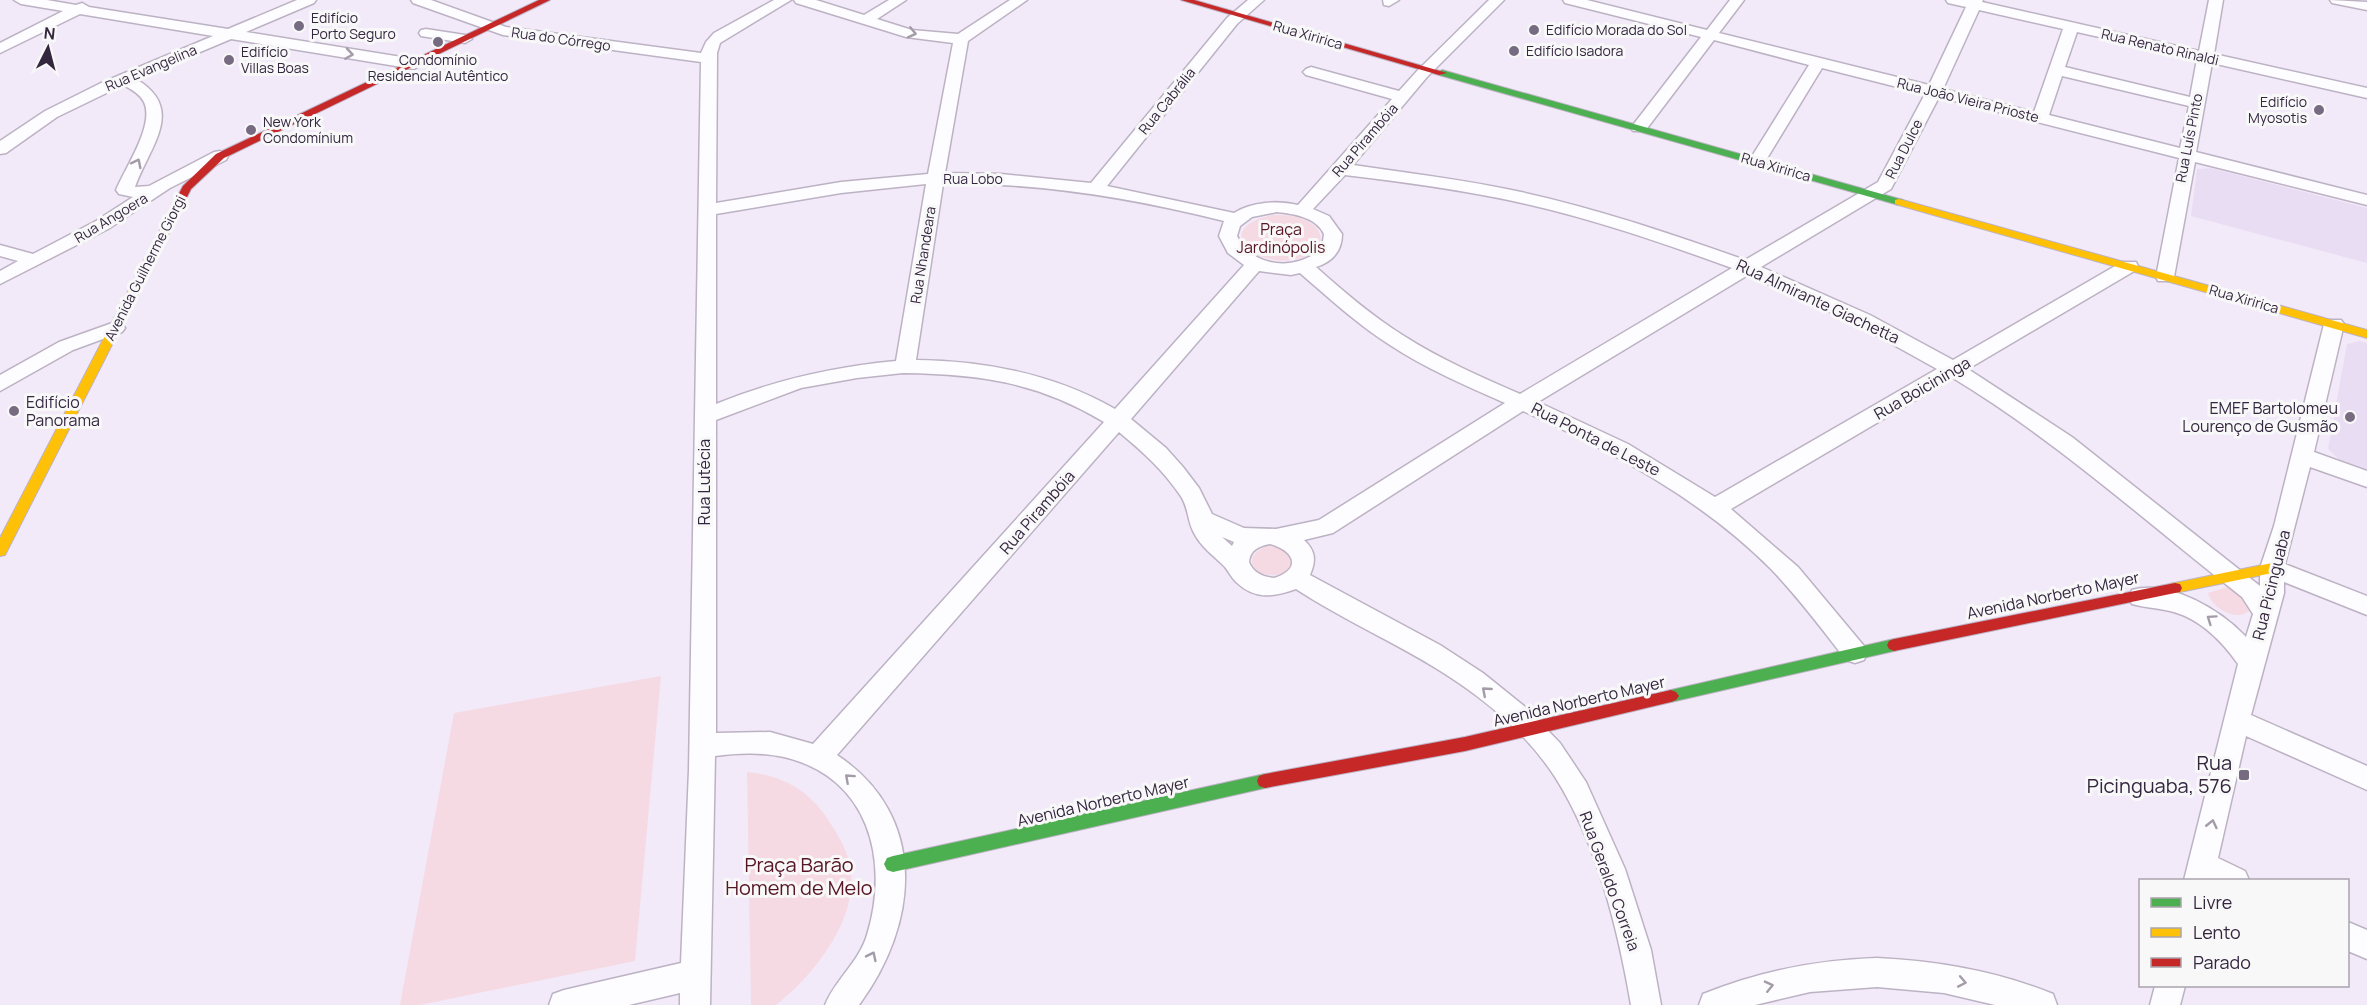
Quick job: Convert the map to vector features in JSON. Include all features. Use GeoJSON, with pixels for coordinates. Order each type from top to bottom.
{"type":"FeatureCollection","features":[{"type":"Feature","properties":{"kind":"street"},"geometry":{"type":"LineString","coordinates":[[21,0],[54,2],[78,10],[414,64]]}},
{"type":"Feature","properties":{"kind":"street"},"geometry":{"type":"LineString","coordinates":[[0,49],[78,10],[93,0]]}},
{"type":"Feature","properties":{"kind":"street","name":"Rua Evangelina"},"geometry":{"type":"LineString","coordinates":[[0,148],[51,114],[124,78],[309,0]]}},
{"type":"Feature","properties":{"kind":"street"},"geometry":{"type":"LineString","coordinates":[[220,156],[546,0]]}},
{"type":"Feature","properties":{"kind":"street","name":"Rua Lutécia"},"geometry":{"type":"LineString","coordinates":[[695,1005],[702,746],[709,60],[711,48],[719,36],[784,0]]}},
{"type":"Feature","properties":{"kind":"street"},"geometry":{"type":"LineString","coordinates":[[801,0],[911,34],[961,39],[1020,0]]}},
{"type":"Feature","properties":{"kind":"street"},"geometry":{"type":"LineString","coordinates":[[865,20],[899,0]]}},
{"type":"Feature","properties":{"kind":"street","name":"Rua Xiririca"},"geometry":{"type":"LineString","coordinates":[[1185,0],[2367,334]]}},
{"type":"Feature","properties":{"kind":"street","name":"Rua Cabrália"},"geometry":{"type":"LineString","coordinates":[[1097,187],[1239,15],[1257,0]]}},
{"type":"Feature","properties":{"kind":"street","name":"Rua Pirambóia"},"geometry":{"type":"LineString","coordinates":[[1302,211],[1428,68],[1497,0]]}},
{"type":"Feature","properties":{"kind":"street","name":"Rua João Vieira Prioste"},"geometry":{"type":"LineString","coordinates":[[1570,0],[2367,200]]}},
{"type":"Feature","properties":{"kind":"street"},"geometry":{"type":"LineString","coordinates":[[1639,128],[1737,0]]}},
{"type":"Feature","properties":{"kind":"street","name":"Rua Renato Rinaldi"},"geometry":{"type":"LineString","coordinates":[[1953,0],[1975,2],[2072,27],[2367,93]]}},
{"type":"Feature","properties":{"kind":"street","name":"Rua Luís Pinto"},"geometry":{"type":"LineString","coordinates":[[2165,277],[2216,0]]}},
{"type":"Feature","properties":{"kind":"street"},"geometry":{"type":"LineString","coordinates":[[2337,0],[2367,6]]}},
{"type":"Feature","properties":{"kind":"street","name":"Rua do Córrego"},"geometry":{"type":"LineString","coordinates":[[423,1],[492,27],[544,38],[709,60]]}},
{"type":"Feature","properties":{"kind":"street","name":"Rua Dulce"},"geometry":{"type":"LineString","coordinates":[[1325,527],[1522,402],[1885,185],[1934,91],[1975,2]]}},
{"type":"Feature","properties":{"kind":"street"},"geometry":{"type":"LineString","coordinates":[[2040,118],[2072,27]]}},
{"type":"Feature","properties":{"kind":"street"},"geometry":{"type":"LineString","coordinates":[[426,33],[465,39]]}},
{"type":"Feature","properties":{"kind":"street","name":"Rua Nhandeara"},"geometry":{"type":"LineString","coordinates":[[905,366],[935,179],[961,39]]}},
{"type":"Feature","properties":{"kind":"street"},"geometry":{"type":"LineString","coordinates":[[1757,161],[1818,62]]}},
{"type":"Feature","properties":{"kind":"street"},"geometry":{"type":"LineString","coordinates":[[2056,70],[2196,103]]}},
{"type":"Feature","properties":{"kind":"street"},"geometry":{"type":"LineString","coordinates":[[1311,72],[1402,97]]}},
{"type":"Feature","properties":{"kind":"street"},"geometry":{"type":"LineString","coordinates":[[102,225],[125,190],[154,129],[155,118],[149,95],[138,84],[124,78]]}},
{"type":"Feature","properties":{"kind":"street","name":"Rua Angoera"},"geometry":{"type":"LineString","coordinates":[[0,278],[102,225],[153,192],[191,178],[220,156]]}},
{"type":"Feature","properties":{"kind":"street","name":"Rua Almirante Giachetta"},"geometry":{"type":"LineString","coordinates":[[1341,169],[1460,186],[1546,203],[1634,228],[1747,267],[1821,300],[1898,338],[1953,370],[2077,451],[2250,591],[2261,604],[2266,615]]}},
{"type":"Feature","properties":{"kind":"street","name":"Avenida Guilherme Giorgi"},"geometry":{"type":"LineString","coordinates":[[0,551],[6,529],[115,328],[191,178]]}},
{"type":"Feature","properties":{"kind":"street","name":"Rua Lobo"},"geometry":{"type":"LineString","coordinates":[[708,210],[849,187],[935,179],[1006,179],[1097,187],[1175,202],[1236,219]]}},
{"type":"Feature","properties":{"kind":"street"},"geometry":{"type":"LineString","coordinates":[[125,190],[135,193],[153,192]]}},
{"type":"Feature","properties":{"kind":"street"},"geometry":{"type":"LineString","coordinates":[[1265,208],[1290,208],[1302,211],[1322,220],[1333,235],[1330,250],[1323,257],[1305,267],[1273,268],[1254,265],[1236,254],[1229,245],[1227,236],[1230,227],[1244,214],[1265,208]]}},
{"type":"Feature","properties":{"kind":"street"},"geometry":{"type":"LineString","coordinates":[[0,250],[35,260]]}},
{"type":"Feature","properties":{"kind":"street","name":"Rua Pirambóia"},"geometry":{"type":"LineString","coordinates":[[818,757],[1254,265]]}},
{"type":"Feature","properties":{"kind":"street","name":"Rua Boicininga"},"geometry":{"type":"LineString","coordinates":[[1715,508],[2128,266]]}},
{"type":"Feature","properties":{"kind":"street","name":"Rua Ponta de Leste"},"geometry":{"type":"LineString","coordinates":[[1305,267],[1354,310],[1403,344],[1440,365],[1580,427],[1650,465],[1715,508],[1779,564],[1855,653]]}},
{"type":"Feature","properties":{"kind":"street","name":"Rua Picinguaba"},"geometry":{"type":"LineString","coordinates":[[2200,872],[2251,662],[2272,593],[2272,568],[2303,456],[2334,324]]}},
{"type":"Feature","properties":{"kind":"street"},"geometry":{"type":"LineString","coordinates":[[0,384],[66,346],[115,328]]}},
{"type":"Feature","properties":{"kind":"street"},"geometry":{"type":"LineString","coordinates":[[704,417],[810,380],[856,371],[905,366],[975,370],[1037,382],[1099,408],[1119,419],[1159,454],[1191,494],[1203,519],[1206,535],[1247,578],[1263,585],[1281,585],[1300,572],[1325,527]]}},
{"type":"Feature","properties":{"kind":"street"},"geometry":{"type":"LineString","coordinates":[[2303,456],[2367,479]]}},
{"type":"Feature","properties":{"kind":"street"},"geometry":{"type":"LineString","coordinates":[[1203,519],[1241,536],[1270,537],[1298,548],[1302,554],[1300,572]]}},
{"type":"Feature","properties":{"kind":"street"},"geometry":{"type":"LineString","coordinates":[[1238,566],[1237,559],[1243,547],[1270,537],[1325,527]]}},
{"type":"Feature","properties":{"kind":"street"},"geometry":{"type":"LineString","coordinates":[[2272,568],[2367,606]]}},
{"type":"Feature","properties":{"kind":"street","name":"Avenida Norberto Mayer"},"geometry":{"type":"LineString","coordinates":[[893,864],[1297,774],[1466,744],[1855,653],[2272,568]]}},
{"type":"Feature","properties":{"kind":"street","name":"Rua Geraldo Correia"},"geometry":{"type":"LineString","coordinates":[[1300,572],[1322,595],[1446,662],[1474,680],[1553,752],[1576,791],[1596,835],[1634,943],[1646,1005]]}},
{"type":"Feature","properties":{"kind":"street"},"geometry":{"type":"LineString","coordinates":[[2127,596],[2164,600],[2200,612],[2229,634],[2251,662]]}},
{"type":"Feature","properties":{"kind":"street"},"geometry":{"type":"LineString","coordinates":[[2237,720],[2367,778]]}},
{"type":"Feature","properties":{"kind":"street"},"geometry":{"type":"LineString","coordinates":[[702,746],[733,742],[764,742],[818,757],[847,775],[870,799],[886,829],[893,864],[892,899],[882,936],[864,974],[840,1005]]}},
{"type":"Feature","properties":{"kind":"street"},"geometry":{"type":"LineString","coordinates":[[2200,872],[2231,879]]}},
{"type":"Feature","properties":{"kind":"street"},"geometry":{"type":"LineString","coordinates":[[2349,936],[2367,945]]}},
{"type":"Feature","properties":{"kind":"street"},"geometry":{"type":"LineString","coordinates":[[1714,1005],[1765,986],[1826,975],[1880,972],[1928,976],[1977,985],[2042,1005]]}},
{"type":"Feature","properties":{"kind":"street"},"geometry":{"type":"LineString","coordinates":[[564,1005],[695,975]]}},
{"type":"Feature","properties":{"kind":"street"},"geometry":{"type":"LineString","coordinates":[[2165,1005],[2170,987]]}},
{"type":"Feature","properties":{"kind":"shaded area"},"geometry":{"type":"Polygon","coordinates":[[[2211,168],[2367,208],[2367,263],[2191,216],[2197,169],[2211,168]]]}},
{"type":"Feature","properties":{"kind":"shaded area","name":"EMEF Bartolomeu Lourenço de Gusmão"},"geometry":{"type":"Polygon","coordinates":[[[2360,341],[2367,343],[2367,470],[2341,461],[2328,449],[2347,344],[2360,341]]]}},
{"type":"Feature","properties":{"kind":"green space","name":"Praça Jardinópolis"},"geometry":{"type":"Polygon","coordinates":[[[1272,215],[1287,215],[1305,220],[1318,230],[1320,245],[1307,256],[1290,260],[1274,260],[1259,255],[1248,248],[1242,240],[1243,230],[1252,222],[1272,215]]]}},
{"type":"Feature","properties":{"kind":"green space"},"geometry":{"type":"Polygon","coordinates":[[[1267,546],[1282,549],[1294,560],[1291,570],[1269,575],[1255,569],[1252,563],[1253,557],[1267,546]]]}},
{"type":"Feature","properties":{"kind":"green space"},"geometry":{"type":"Polygon","coordinates":[[[2227,587],[2238,591],[2251,609],[2240,615],[2226,612],[2214,604],[2208,593],[2227,587]]]}},
{"type":"Feature","properties":{"kind":"green space"},"geometry":{"type":"Polygon","coordinates":[[[661,676],[635,961],[420,1005],[400,1005],[454,713],[661,676]]]}},
{"type":"Feature","properties":{"kind":"green space","name":"Praça Barão Homem de Melo"},"geometry":{"type":"Polygon","coordinates":[[[747,772],[771,776],[793,785],[820,808],[841,840],[851,876],[850,897],[844,918],[834,939],[807,976],[776,1005],[751,1005],[747,772]]]}},
{"type":"Feature","properties":{"kind":"traffic: fast"},"geometry":{"type":"LineString","coordinates":[[1442,73],[1899,202]]}},
{"type":"Feature","properties":{"kind":"traffic: fast"},"geometry":{"type":"LineString","coordinates":[[1671,696],[1894,645]]}},
{"type":"Feature","properties":{"kind":"traffic: fast"},"geometry":{"type":"LineString","coordinates":[[893,864],[1265,781]]}},
{"type":"Feature","properties":{"kind":"traffic: slow"},"geometry":{"type":"LineString","coordinates":[[1899,202],[2367,334]]}},
{"type":"Feature","properties":{"kind":"traffic: slow"},"geometry":{"type":"LineString","coordinates":[[0,551],[177,207]]}},
{"type":"Feature","properties":{"kind":"traffic: slow"},"geometry":{"type":"LineString","coordinates":[[2175,588],[2272,568]]}},
{"type":"Feature","properties":{"kind":"traffic: jam"},"geometry":{"type":"LineString","coordinates":[[177,207],[187,188],[220,156],[546,0]]}},
{"type":"Feature","properties":{"kind":"traffic: jam"},"geometry":{"type":"LineString","coordinates":[[1185,0],[1442,73]]}},
{"type":"Feature","properties":{"kind":"traffic: jam"},"geometry":{"type":"LineString","coordinates":[[1894,645],[2175,588]]}},
{"type":"Feature","properties":{"kind":"traffic: jam"},"geometry":{"type":"LineString","coordinates":[[1265,781],[1465,744],[1671,696]]}},
{"type":"Feature","properties":{"kind":"place","name":"Edifício Porto Seguro"},"geometry":{"type":"Point","coordinates":[299,26]}},
{"type":"Feature","properties":{"kind":"place","name":"Edifício Morada do Sol"},"geometry":{"type":"Point","coordinates":[1534,30]}},
{"type":"Feature","properties":{"kind":"place","name":"Condomínio Residencial Autêntico"},"geometry":{"type":"Point","coordinates":[438,42]}},
{"type":"Feature","properties":{"kind":"place","name":"Edifício Isadora"},"geometry":{"type":"Point","coordinates":[1514,51]}},
{"type":"Feature","properties":{"kind":"place","name":"Edifício Villas Boas"},"geometry":{"type":"Point","coordinates":[229,60]}},
{"type":"Feature","properties":{"kind":"place","name":"Edifício Myosotis"},"geometry":{"type":"Point","coordinates":[2319,110]}},
{"type":"Feature","properties":{"kind":"place","name":"New York Condomínium"},"geometry":{"type":"Point","coordinates":[251,130]}},
{"type":"Feature","properties":{"kind":"place","name":"Edifício Panorama"},"geometry":{"type":"Point","coordinates":[14,411]}},
{"type":"Feature","properties":{"kind":"place","name":"EMEF Bartolomeu Lourenço de Gusmão"},"geometry":{"type":"Point","coordinates":[2350,417]}},
{"type":"Feature","properties":{"kind":"place","name":"Rua Picinguaba, 576"},"geometry":{"type":"Point","coordinates":[2244,775]}}]}
